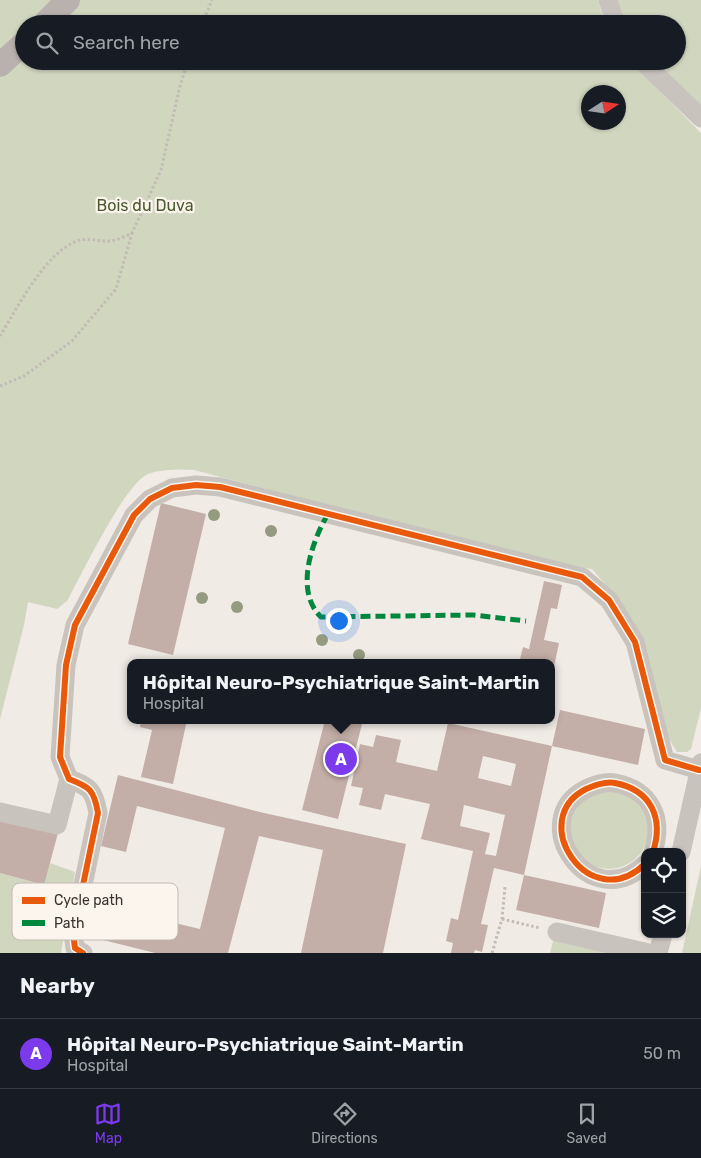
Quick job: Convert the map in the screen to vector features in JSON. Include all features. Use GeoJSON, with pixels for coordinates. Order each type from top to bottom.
{"type":"FeatureCollection","features":[{"type":"Feature","properties":{"kind":"main road"},"geometry":{"type":"LineString","coordinates":[[53,15],[68,0]]}},
{"type":"Feature","properties":{"kind":"main road"},"geometry":{"type":"LineString","coordinates":[[0,66],[15,52]]}},
{"type":"Feature","properties":{"kind":"street"},"geometry":{"type":"LineString","coordinates":[[608,0],[613,15]]}},
{"type":"Feature","properties":{"kind":"street"},"geometry":{"type":"LineString","coordinates":[[651,70],[701,118]]}},
{"type":"Feature","properties":{"kind":"street"},"geometry":{"type":"LineString","coordinates":[[0,812],[57,825],[69,779],[60,757],[66,665],[75,625],[134,515],[150,500],[172,488],[196,485],[220,487],[582,577],[609,600],[635,642],[665,760],[700,766],[682,848],[656,845],[658,821],[652,806],[641,794],[627,785],[611,782],[595,784],[581,792],[570,804],[563,818],[563,841],[573,862],[585,872],[600,878],[616,879],[631,874],[641,867]]}},
{"type":"Feature","properties":{"kind":"street"},"geometry":{"type":"LineString","coordinates":[[69,779],[86,786],[95,796],[98,813],[84,883]]}},
{"type":"Feature","properties":{"kind":"street"},"geometry":{"type":"LineString","coordinates":[[558,932],[649,953]]}},
{"type":"Feature","properties":{"kind":"street"},"geometry":{"type":"LineString","coordinates":[[658,953],[662,938]]}},
{"type":"Feature","properties":{"kind":"street"},"geometry":{"type":"LineString","coordinates":[[75,940],[76,948],[82,953]]}},
{"type":"Feature","properties":{"kind":"path"},"geometry":{"type":"LineString","coordinates":[[206,15],[212,0]]}},
{"type":"Feature","properties":{"kind":"path"},"geometry":{"type":"LineString","coordinates":[[0,386],[24,376],[72,341],[116,289],[132,233],[161,170],[185,70]]}},
{"type":"Feature","properties":{"kind":"path"},"geometry":{"type":"LineString","coordinates":[[0,336],[38,276],[69,244],[83,239],[110,241],[132,233]]}},
{"type":"Feature","properties":{"kind":"path"},"geometry":{"type":"LineString","coordinates":[[492,953],[502,918],[505,887]]}},
{"type":"Feature","properties":{"kind":"path"},"geometry":{"type":"LineString","coordinates":[[502,918],[558,932]]}},
{"type":"Feature","properties":{"kind":"green space","name":"Bois du Duva"},"geometry":{"type":"Polygon","coordinates":[[[0,0],[598,0],[602,15],[15,15],[15,70],[639,70],[701,133],[701,708],[691,749],[687,752],[677,752],[669,739],[645,650],[612,592],[592,569],[535,560],[194,470],[153,472],[138,481],[116,512],[67,601],[57,609],[28,602],[0,719],[0,0]]]}},
{"type":"Feature","properties":{"kind":"green space"},"geometry":{"type":"Polygon","coordinates":[[[618,0],[701,0],[701,109],[661,70],[686,70],[686,15],[623,15],[618,0]]]}},
{"type":"Feature","properties":{"kind":"green space"},"geometry":{"type":"Polygon","coordinates":[[[601,791],[617,791],[631,797],[642,808],[648,822],[648,838],[644,848],[641,848],[641,853],[631,863],[617,869],[601,869],[587,863],[576,852],[570,838],[570,822],[576,808],[587,797],[601,791]]]}},
{"type":"Feature","properties":{"kind":"green space"},"geometry":{"type":"Polygon","coordinates":[[[50,863],[75,872],[73,883],[44,883],[50,863]]]}},
{"type":"Feature","properties":{"kind":"green space"},"geometry":{"type":"Polygon","coordinates":[[[701,866],[701,953],[682,953],[701,866]]]}},
{"type":"Feature","properties":{"kind":"green space"},"geometry":{"type":"Polygon","coordinates":[[[0,873],[36,883],[12,883],[12,940],[63,940],[61,953],[0,953],[0,873]]]}},
{"type":"Feature","properties":{"kind":"green space"},"geometry":{"type":"Polygon","coordinates":[[[554,937],[622,953],[550,953],[554,937]]]}},
{"type":"Feature","properties":{"kind":"building"},"geometry":{"type":"Polygon","coordinates":[[[161,503],[206,514],[173,655],[128,644],[161,503]]]}},
{"type":"Feature","properties":{"kind":"building"},"geometry":{"type":"Polygon","coordinates":[[[544,581],[562,585],[557,609],[551,608],[544,640],[559,643],[555,662],[555,659],[520,659],[523,647],[529,649],[544,581]]]}},
{"type":"Feature","properties":{"kind":"building"},"geometry":{"type":"Polygon","coordinates":[[[560,710],[645,729],[638,765],[552,746],[560,710]]]}},
{"type":"Feature","properties":{"kind":"building"},"geometry":{"type":"Polygon","coordinates":[[[140,724],[186,724],[173,784],[141,777],[152,730],[140,727],[140,724]]]}},
{"type":"Feature","properties":{"kind":"building"},"geometry":{"type":"Polygon","coordinates":[[[324,724],[362,724],[338,819],[302,810],[324,724]]]}},
{"type":"Feature","properties":{"kind":"building"},"geometry":{"type":"Polygon","coordinates":[[[448,724],[552,746],[524,875],[494,868],[481,924],[488,925],[482,952],[475,950],[474,953],[451,953],[453,943],[446,941],[451,918],[458,920],[473,851],[421,839],[430,804],[385,794],[381,810],[359,805],[363,788],[351,786],[360,744],[373,747],[376,735],[401,740],[396,762],[437,771],[448,724]],[[483,756],[478,778],[511,786],[516,764],[483,756]],[[464,805],[460,826],[490,833],[485,854],[496,856],[505,815],[464,805]]]}},
{"type":"Feature","properties":{"kind":"building"},"geometry":{"type":"Polygon","coordinates":[[[118,775],[264,813],[406,844],[383,953],[301,953],[323,850],[259,836],[228,953],[155,953],[103,940],[178,940],[178,924],[200,929],[225,828],[137,806],[126,852],[101,846],[118,775]]]}},
{"type":"Feature","properties":{"kind":"building"},"geometry":{"type":"Polygon","coordinates":[[[0,816],[58,833],[45,883],[37,883],[0,873],[0,816]]]}},
{"type":"Feature","properties":{"kind":"building"},"geometry":{"type":"Polygon","coordinates":[[[524,875],[606,893],[599,928],[516,910],[524,875]]]}},
{"type":"Feature","properties":{"kind":"marked path"},"geometry":{"type":"LineString","coordinates":[[328,514],[316,538],[308,566],[307,580],[308,594],[313,606],[321,617],[473,615],[526,621]]}},
{"type":"Feature","properties":{"kind":"cycle path"},"geometry":{"type":"LineString","coordinates":[[83,883],[98,813],[93,794],[82,784],[69,779],[60,757],[66,665],[75,625],[134,515],[150,499],[172,488],[196,485],[220,487],[582,577],[609,600],[635,642],[665,760],[699,770]]}},
{"type":"Feature","properties":{"kind":"cycle path"},"geometry":{"type":"LineString","coordinates":[[641,866],[624,877],[604,879],[586,872],[572,858],[563,840],[562,821],[569,803],[586,789],[604,783],[615,783],[638,792],[652,807],[655,817],[657,828],[654,848]]}},
{"type":"Feature","properties":{"kind":"cycle path"},"geometry":{"type":"LineString","coordinates":[[74,940],[75,948],[83,953]]}},
{"type":"Feature","properties":{"kind":"place","name":"Hôpital Neuro-Psychiatrique Saint-Martin"},"geometry":{"type":"Point","coordinates":[341,759]}}]}
